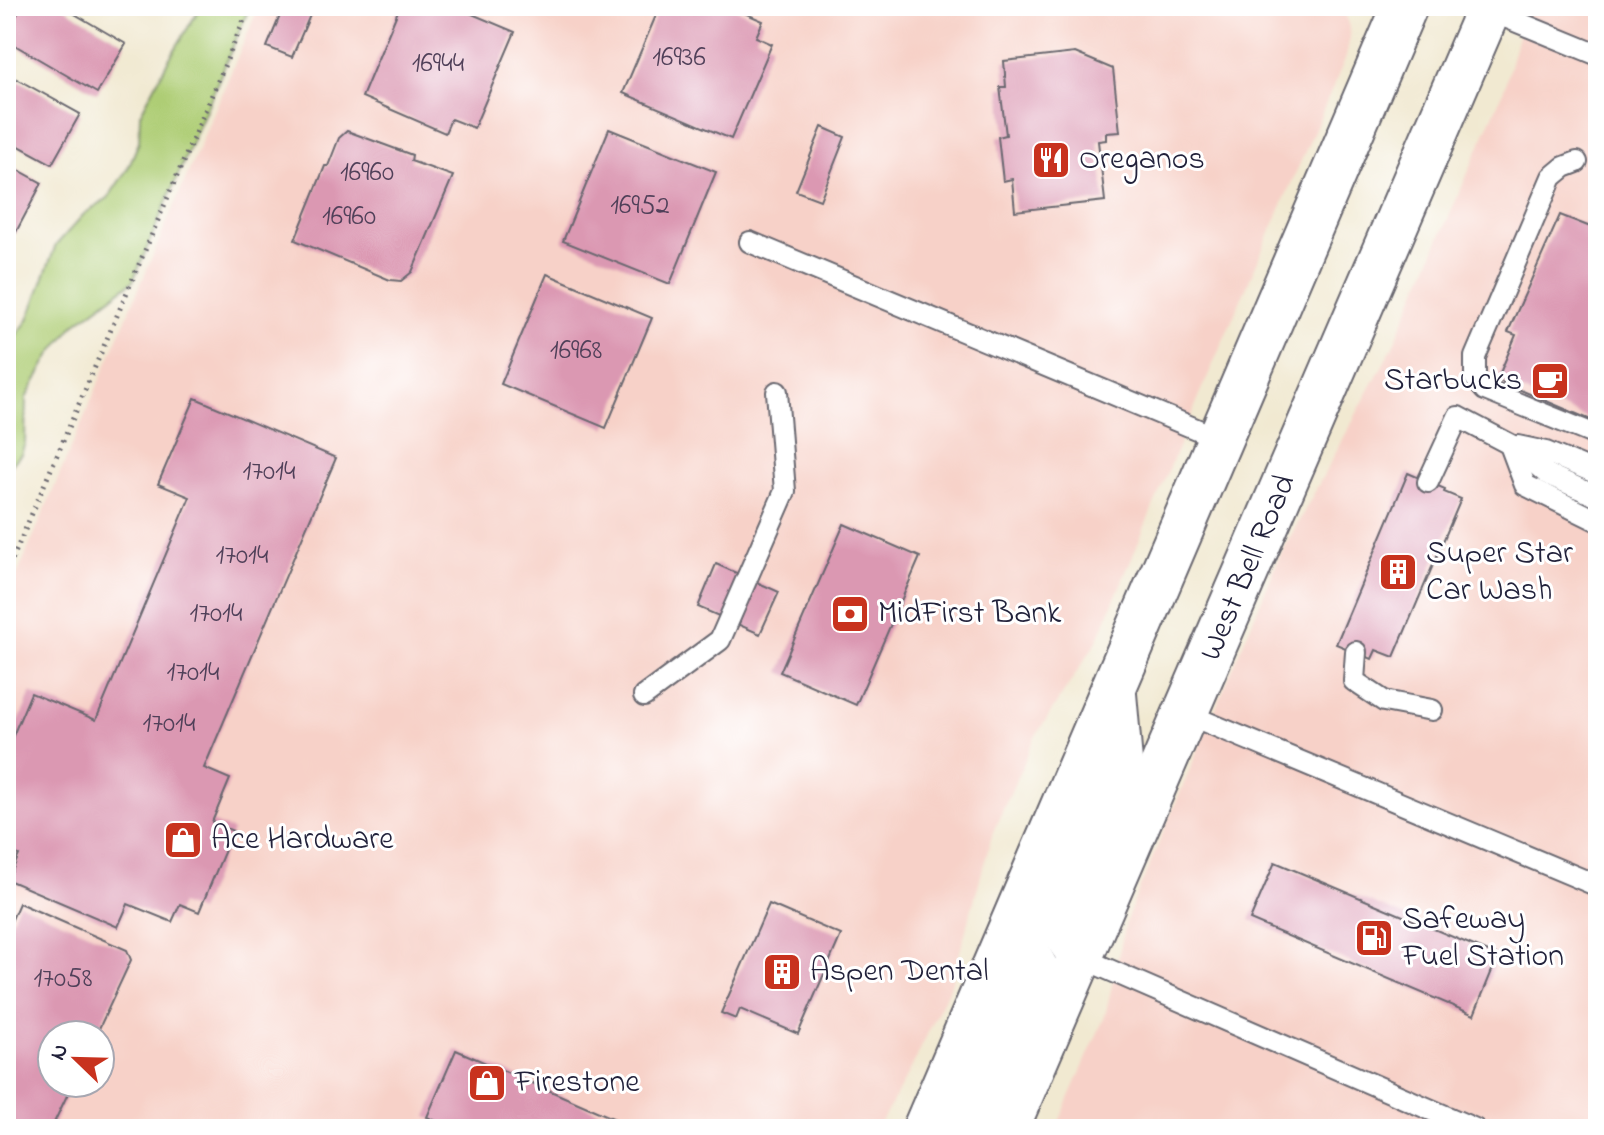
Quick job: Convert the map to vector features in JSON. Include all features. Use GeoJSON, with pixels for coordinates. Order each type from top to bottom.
{"type":"FeatureCollection","features":[{"type":"Feature","properties":{"kind":"main road"},"geometry":{"type":"LineString","coordinates":[[925,1129],[1405,6]]}},
{"type":"Feature","properties":{"kind":"main road","name":"West Bell Road"},"geometry":{"type":"LineString","coordinates":[[1006,1129],[1489,8]]}},
{"type":"Feature","properties":{"kind":"main road"},"geometry":{"type":"LineString","coordinates":[[1082,958],[1055,918],[1120,762],[1113,689]]}},
{"type":"Feature","properties":{"kind":"main road"},"geometry":{"type":"LineString","coordinates":[[972,1129],[972,1118],[1036,969],[1012,927]]}},
{"type":"Feature","properties":{"kind":"lane"},"geometry":{"type":"LineString","coordinates":[[1489,8],[1598,55]]}},
{"type":"Feature","properties":{"kind":"lane"},"geometry":{"type":"LineString","coordinates":[[1577,162],[1564,167],[1552,177],[1475,357],[1475,378],[1485,390],[1598,436]]}},
{"type":"Feature","properties":{"kind":"lane"},"geometry":{"type":"LineString","coordinates":[[750,242],[1220,439]]}},
{"type":"Feature","properties":{"kind":"lane"},"geometry":{"type":"LineString","coordinates":[[644,696],[720,640],[785,491],[777,392]]}},
{"type":"Feature","properties":{"kind":"lane"},"geometry":{"type":"LineString","coordinates":[[1428,482],[1458,417],[1510,444],[1547,474],[1598,497]]}},
{"type":"Feature","properties":{"kind":"lane"},"geometry":{"type":"LineString","coordinates":[[1510,444],[1546,452],[1598,474]]}},
{"type":"Feature","properties":{"kind":"lane"},"geometry":{"type":"LineString","coordinates":[[1510,444],[1525,485],[1598,521]]}},
{"type":"Feature","properties":{"kind":"lane"},"geometry":{"type":"LineString","coordinates":[[1356,652],[1354,681],[1384,701],[1432,710]]}},
{"type":"Feature","properties":{"kind":"lane"},"geometry":{"type":"LineString","coordinates":[[1187,714],[1598,886]]}},
{"type":"Feature","properties":{"kind":"lane"},"geometry":{"type":"LineString","coordinates":[[1082,958],[1475,1129]]}},
{"type":"Feature","properties":{"kind":"path"},"geometry":{"type":"LineString","coordinates":[[6,574],[250,6]]}},
{"type":"Feature","properties":{"kind":"shaded area"},"geometry":{"type":"Polygon","coordinates":[[[259,6],[1340,6],[1348,20],[1350,37],[1346,57],[1097,641],[1035,737],[993,832],[951,984],[909,1073],[877,1129],[6,1129],[6,601],[259,6]]]}},
{"type":"Feature","properties":{"kind":"shaded area"},"geometry":{"type":"Polygon","coordinates":[[[1526,6],[1598,6],[1598,1129],[1056,1129],[1105,1016],[1127,918],[1280,556],[1393,346],[1503,92],[1526,6]]]}},
{"type":"Feature","properties":{"kind":"green space"},"geometry":{"type":"Polygon","coordinates":[[[201,6],[250,6],[133,281],[75,324],[51,354],[26,398],[25,443],[21,454],[6,471],[6,349],[28,320],[56,245],[84,214],[108,198],[128,168],[139,142],[140,114],[201,6]]]}},
{"type":"Feature","properties":{"kind":"building"},"geometry":{"type":"Polygon","coordinates":[[[22,6],[61,6],[126,44],[97,93],[6,40],[6,34],[22,6]]]}},
{"type":"Feature","properties":{"kind":"building"},"geometry":{"type":"Polygon","coordinates":[[[284,6],[314,6],[292,57],[267,47],[284,6]]]}},
{"type":"Feature","properties":{"kind":"building"},"geometry":{"type":"Polygon","coordinates":[[[400,6],[453,6],[515,32],[474,128],[451,119],[445,133],[362,97],[400,6]]]}},
{"type":"Feature","properties":{"kind":"building"},"geometry":{"type":"Polygon","coordinates":[[[660,6],[728,6],[763,21],[756,37],[772,44],[731,139],[623,93],[660,6]]]}},
{"type":"Feature","properties":{"kind":"building","name":"Oreganos"},"geometry":{"type":"Polygon","coordinates":[[[1075,53],[1113,69],[1120,132],[1106,133],[1106,140],[1098,141],[1105,201],[1015,211],[1012,179],[1003,181],[998,137],[1006,135],[1000,87],[1006,87],[1004,61],[1075,53]]]}},
{"type":"Feature","properties":{"kind":"building"},"geometry":{"type":"Polygon","coordinates":[[[6,73],[80,114],[52,164],[6,139],[6,73]]]}},
{"type":"Feature","properties":{"kind":"building"},"geometry":{"type":"Polygon","coordinates":[[[822,127],[845,137],[820,200],[796,191],[822,127]]]}},
{"type":"Feature","properties":{"kind":"building"},"geometry":{"type":"Polygon","coordinates":[[[609,129],[716,172],[670,284],[563,241],[609,129]]]}},
{"type":"Feature","properties":{"kind":"building"},"geometry":{"type":"Polygon","coordinates":[[[347,131],[412,155],[411,161],[453,176],[412,272],[401,281],[390,280],[295,240],[325,166],[328,166],[339,138],[347,131]]]}},
{"type":"Feature","properties":{"kind":"building"},"geometry":{"type":"Polygon","coordinates":[[[6,163],[42,183],[15,234],[6,229],[6,163]]]}},
{"type":"Feature","properties":{"kind":"building"},"geometry":{"type":"Polygon","coordinates":[[[1560,215],[1598,230],[1598,423],[1497,380],[1516,335],[1508,332],[1560,215]]]}},
{"type":"Feature","properties":{"kind":"building"},"geometry":{"type":"Polygon","coordinates":[[[547,274],[652,318],[606,428],[501,384],[547,274]]]}},
{"type":"Feature","properties":{"kind":"building"},"geometry":{"type":"Polygon","coordinates":[[[195,398],[336,458],[204,768],[230,779],[212,822],[233,831],[199,912],[180,904],[172,922],[128,904],[118,927],[8,880],[19,855],[6,850],[6,752],[31,693],[96,720],[190,497],[158,484],[195,398]]]}},
{"type":"Feature","properties":{"kind":"building","name":"Super Star Car Wash"},"geometry":{"type":"Polygon","coordinates":[[[1408,473],[1461,499],[1394,657],[1376,650],[1372,659],[1336,644],[1408,473]]]}},
{"type":"Feature","properties":{"kind":"building","name":"MidFirst Bank"},"geometry":{"type":"Polygon","coordinates":[[[844,524],[920,557],[856,705],[780,672],[844,524]]]}},
{"type":"Feature","properties":{"kind":"building"},"geometry":{"type":"Polygon","coordinates":[[[716,564],[779,592],[760,634],[698,607],[716,564]]]}},
{"type":"Feature","properties":{"kind":"building","name":"Safeway Fuel Station"},"geometry":{"type":"Polygon","coordinates":[[[1275,862],[1498,956],[1474,1015],[1250,920],[1275,862]]]}},
{"type":"Feature","properties":{"kind":"building"},"geometry":{"type":"Polygon","coordinates":[[[19,903],[127,950],[131,960],[103,1019],[36,1019],[36,1099],[65,1099],[51,1129],[6,1129],[6,933],[19,903]]]}},
{"type":"Feature","properties":{"kind":"building","name":"Aspen Dental"},"geometry":{"type":"Polygon","coordinates":[[[769,904],[841,935],[798,1034],[740,1009],[736,1019],[721,1013],[769,904]]]}},
{"type":"Feature","properties":{"kind":"building","name":"Firestone"},"geometry":{"type":"Polygon","coordinates":[[[456,1050],[638,1129],[454,1129],[427,1117],[456,1050]]]}},
{"type":"Feature","properties":{"kind":"place","name":"Oreganos"},"geometry":{"type":"Point","coordinates":[1051,160]}},
{"type":"Feature","properties":{"kind":"place","name":"Starbucks"},"geometry":{"type":"Point","coordinates":[1550,381]}},
{"type":"Feature","properties":{"kind":"place","name":"Super Star Car Wash"},"geometry":{"type":"Point","coordinates":[1398,572]}},
{"type":"Feature","properties":{"kind":"place","name":"MidFirst Bank"},"geometry":{"type":"Point","coordinates":[850,614]}},
{"type":"Feature","properties":{"kind":"place","name":"Ace Hardware"},"geometry":{"type":"Point","coordinates":[183,840]}},
{"type":"Feature","properties":{"kind":"place","name":"Safeway Fuel Station"},"geometry":{"type":"Point","coordinates":[1374,938]}},
{"type":"Feature","properties":{"kind":"place","name":"Aspen Dental"},"geometry":{"type":"Point","coordinates":[782,972]}},
{"type":"Feature","properties":{"kind":"place","name":"Firestone"},"geometry":{"type":"Point","coordinates":[487,1083]}}]}
